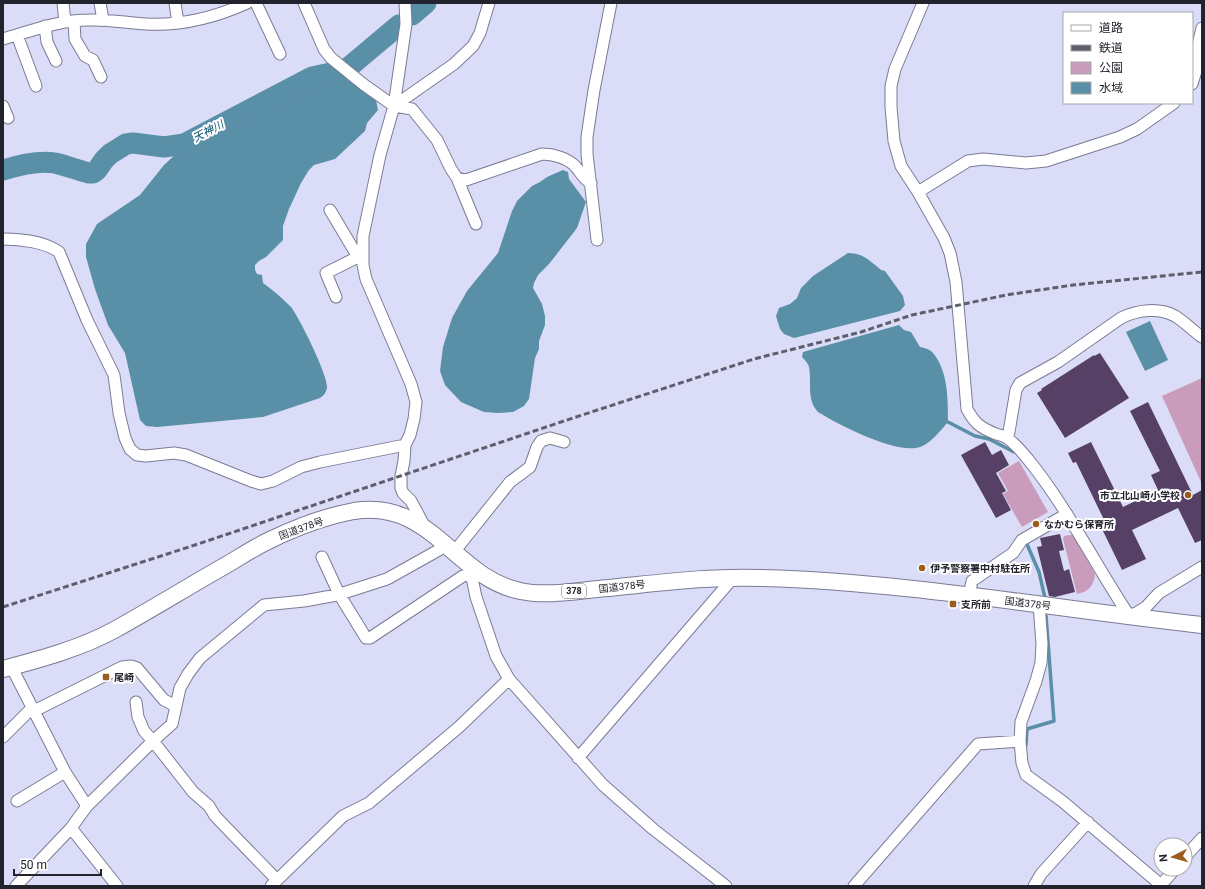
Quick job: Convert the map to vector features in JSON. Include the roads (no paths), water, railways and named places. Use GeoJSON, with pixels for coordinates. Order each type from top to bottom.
{"type":"FeatureCollection","features":[{"type":"Feature","properties":{"kind":"highway","name":"国道378号"},"geometry":{"type":"LineString","coordinates":[[7,667],[68,650],[113,630],[270,540],[300,527],[354,512],[375,510],[397,514],[424,526],[470,569],[516,590],[530,592],[563,592],[673,581],[733,578],[801,580],[881,586],[1202,625]]}},
{"type":"Feature","properties":{"kind":"street"},"geometry":{"type":"LineString","coordinates":[[63,3],[75,39],[85,56],[93,60],[100,77]]}},
{"type":"Feature","properties":{"kind":"street"},"geometry":{"type":"LineString","coordinates":[[100,3],[103,20]]}},
{"type":"Feature","properties":{"kind":"street"},"geometry":{"type":"LineString","coordinates":[[175,3],[178,23]]}},
{"type":"Feature","properties":{"kind":"street"},"geometry":{"type":"LineString","coordinates":[[3,39],[45,26],[70,22],[103,20],[148,24],[178,23],[225,13],[247,3]]}},
{"type":"Feature","properties":{"kind":"street"},"geometry":{"type":"LineString","coordinates":[[256,3],[280,54]]}},
{"type":"Feature","properties":{"kind":"street"},"geometry":{"type":"LineString","coordinates":[[304,3],[324,49],[331,58],[394,106],[412,109],[437,140],[457,178],[476,224]]}},
{"type":"Feature","properties":{"kind":"street"},"geometry":{"type":"LineString","coordinates":[[360,257],[380,155],[394,106],[406,24],[405,3]]}},
{"type":"Feature","properties":{"kind":"street"},"geometry":{"type":"LineString","coordinates":[[394,106],[454,64],[474,46],[480,33],[489,3]]}},
{"type":"Feature","properties":{"kind":"street"},"geometry":{"type":"LineString","coordinates":[[597,240],[587,154],[587,137],[594,90],[611,3]]}},
{"type":"Feature","properties":{"kind":"street"},"geometry":{"type":"LineString","coordinates":[[922,3],[895,69],[891,86],[894,141],[896,153],[901,166],[918,192],[944,238],[950,253],[953,267],[967,409],[972,419],[978,425],[1007,438],[1032,463],[1067,514],[1130,617],[1146,607],[1159,593],[1202,567]]}},
{"type":"Feature","properties":{"kind":"street"},"geometry":{"type":"LineString","coordinates":[[45,26],[47,42],[56,61]]}},
{"type":"Feature","properties":{"kind":"street"},"geometry":{"type":"LineString","coordinates":[[1193,81],[1196,71],[1197,49],[1202,28]]}},
{"type":"Feature","properties":{"kind":"street"},"geometry":{"type":"LineString","coordinates":[[17,35],[36,86]]}},
{"type":"Feature","properties":{"kind":"street"},"geometry":{"type":"LineString","coordinates":[[918,192],[968,161],[983,159],[1026,163],[1046,161],[1120,137],[1137,129],[1173,104]]}},
{"type":"Feature","properties":{"kind":"street"},"geometry":{"type":"LineString","coordinates":[[3,106],[8,118]]}},
{"type":"Feature","properties":{"kind":"street"},"geometry":{"type":"LineString","coordinates":[[457,178],[466,180],[542,154],[552,154],[572,164],[585,180],[591,183]]}},
{"type":"Feature","properties":{"kind":"street"},"geometry":{"type":"LineString","coordinates":[[330,210],[360,257],[366,279],[411,384],[416,402],[414,419],[410,435],[405,446],[401,488],[403,493],[415,508],[424,526]]}},
{"type":"Feature","properties":{"kind":"street"},"geometry":{"type":"LineString","coordinates":[[3,239],[41,244],[59,252],[87,320],[114,375],[119,413],[125,438],[130,449],[137,455],[146,456],[174,453],[186,455],[261,484],[273,482],[301,467],[405,446]]}},
{"type":"Feature","properties":{"kind":"street"},"geometry":{"type":"LineString","coordinates":[[336,297],[326,273],[360,257]]}},
{"type":"Feature","properties":{"kind":"street"},"geometry":{"type":"LineString","coordinates":[[1007,438],[1016,390],[1020,383],[1058,362],[1121,318],[1130,314],[1147,311],[1162,311],[1175,316],[1202,338]]}},
{"type":"Feature","properties":{"kind":"street"},"geometry":{"type":"LineString","coordinates":[[16,886],[71,828],[87,806],[172,724],[180,688],[200,658],[264,605],[304,601],[339,594],[387,579],[450,549],[510,482],[530,467],[537,447],[541,441],[550,438],[564,442]]}},
{"type":"Feature","properties":{"kind":"street"},"geometry":{"type":"LineString","coordinates":[[969,596],[972,581],[1013,552],[1026,537],[1067,514]]}},
{"type":"Feature","properties":{"kind":"street"},"geometry":{"type":"LineString","coordinates":[[322,557],[339,594],[366,638],[370,638],[463,576],[470,569]]}},
{"type":"Feature","properties":{"kind":"street"},"geometry":{"type":"LineString","coordinates":[[470,569],[476,597],[496,656],[508,679],[578,758],[623,804],[726,886]]}},
{"type":"Feature","properties":{"kind":"street"},"geometry":{"type":"LineString","coordinates":[[578,758],[733,578]]}},
{"type":"Feature","properties":{"kind":"street"},"geometry":{"type":"LineString","coordinates":[[1039,604],[1042,644],[1041,663],[1021,722],[1020,741],[1022,763],[1026,775],[1088,822],[1161,885],[1168,877]]}},
{"type":"Feature","properties":{"kind":"street"},"geometry":{"type":"LineString","coordinates":[[3,737],[33,709],[122,667],[131,666],[137,668],[164,700],[176,706]]}},
{"type":"Feature","properties":{"kind":"street"},"geometry":{"type":"LineString","coordinates":[[7,667],[33,709],[65,772],[87,806]]}},
{"type":"Feature","properties":{"kind":"street"},"geometry":{"type":"LineString","coordinates":[[136,702],[138,717],[144,731],[193,792],[209,806],[215,816],[274,883],[343,816],[369,803],[459,727],[508,679]]}},
{"type":"Feature","properties":{"kind":"street"},"geometry":{"type":"LineString","coordinates":[[854,886],[978,744],[1020,741]]}},
{"type":"Feature","properties":{"kind":"street"},"geometry":{"type":"LineString","coordinates":[[17,801],[65,772]]}},
{"type":"Feature","properties":{"kind":"street"},"geometry":{"type":"LineString","coordinates":[[1034,886],[1041,874],[1088,822]]}},
{"type":"Feature","properties":{"kind":"street"},"geometry":{"type":"LineString","coordinates":[[71,828],[117,886]]}},
{"type":"Feature","properties":{"kind":"street"},"geometry":{"type":"LineString","coordinates":[[1193,848],[1202,838]]}},
{"type":"Feature","properties":{"kind":"water"},"geometry":{"type":"Polygon","coordinates":[[[341,75],[376,100],[378,110],[367,123],[365,131],[335,159],[314,165],[309,170],[289,209],[283,226],[283,240],[266,257],[255,265],[257,274],[262,275],[263,283],[291,307],[300,322],[313,347],[323,372],[327,388],[325,393],[320,398],[263,417],[157,427],[146,426],[140,420],[125,353],[108,325],[95,289],[86,257],[86,244],[97,224],[140,195],[164,165],[177,153],[311,81],[341,75]]]}},
{"type":"Feature","properties":{"kind":"water"},"geometry":{"type":"Polygon","coordinates":[[[563,170],[568,172],[569,179],[586,202],[577,228],[549,264],[538,275],[534,283],[533,288],[542,304],[545,316],[545,325],[539,341],[539,349],[535,358],[529,399],[524,406],[513,412],[484,412],[461,402],[445,385],[440,371],[443,347],[452,318],[467,291],[498,253],[512,211],[517,201],[532,186],[563,170]]]}},
{"type":"Feature","properties":{"kind":"water"},"geometry":{"type":"Polygon","coordinates":[[[848,253],[858,254],[881,270],[885,271],[903,296],[905,305],[900,311],[794,338],[784,334],[780,329],[776,316],[779,308],[790,304],[797,298],[801,288],[813,276],[848,253]]]}},
{"type":"Feature","properties":{"kind":"water"},"geometry":{"type":"Polygon","coordinates":[[[1150,321],[1168,360],[1145,371],[1126,332],[1150,321]]]}},
{"type":"Feature","properties":{"kind":"water"},"geometry":{"type":"Polygon","coordinates":[[[899,325],[904,330],[911,332],[920,347],[931,351],[941,367],[946,385],[948,422],[928,443],[920,447],[897,447],[883,443],[853,431],[818,412],[814,407],[811,397],[809,367],[802,357],[803,352],[899,325]]]}},
{"type":"Feature","properties":{"kind":"waterway","name":"天神川"},"geometry":{"type":"LineString","coordinates":[[412,15],[426,3]]}},
{"type":"Feature","properties":{"kind":"waterway","name":"天神川"},"geometry":{"type":"LineString","coordinates":[[3,170],[15,166],[49,162],[93,173],[110,154],[126,144],[133,143],[164,147],[184,144],[312,77],[340,71],[349,67],[399,25]]}},
{"type":"Feature","properties":{"kind":"waterway"},"geometry":{"type":"LineString","coordinates":[[948,422],[975,436],[989,439],[1014,452]]}},
{"type":"Feature","properties":{"kind":"waterway"},"geometry":{"type":"LineString","coordinates":[[1026,542],[1039,572],[1045,598]]}},
{"type":"Feature","properties":{"kind":"waterway"},"geometry":{"type":"LineString","coordinates":[[1026,745],[1027,729],[1054,721],[1046,616]]}},
{"type":"Feature","properties":{"kind":"railway"},"geometry":{"type":"LineString","coordinates":[[3,607],[195,545],[754,359],[861,332],[912,315],[1006,295],[1073,285],[1202,272]]}},
{"type":"Feature","properties":{"kind":"place","name":"市立北山崎小学校"},"geometry":{"type":"Point","coordinates":[1188,495]}},
{"type":"Feature","properties":{"kind":"place","name":"なかむら保育所"},"geometry":{"type":"Point","coordinates":[1036,524]}},
{"type":"Feature","properties":{"kind":"place","name":"伊予警察署中村駐在所"},"geometry":{"type":"Point","coordinates":[922,568]}},
{"type":"Feature","properties":{"kind":"place","name":"支所前"},"geometry":{"type":"Point","coordinates":[953,604]}},
{"type":"Feature","properties":{"kind":"place","name":"尾崎"},"geometry":{"type":"Point","coordinates":[106,677]}}]}
